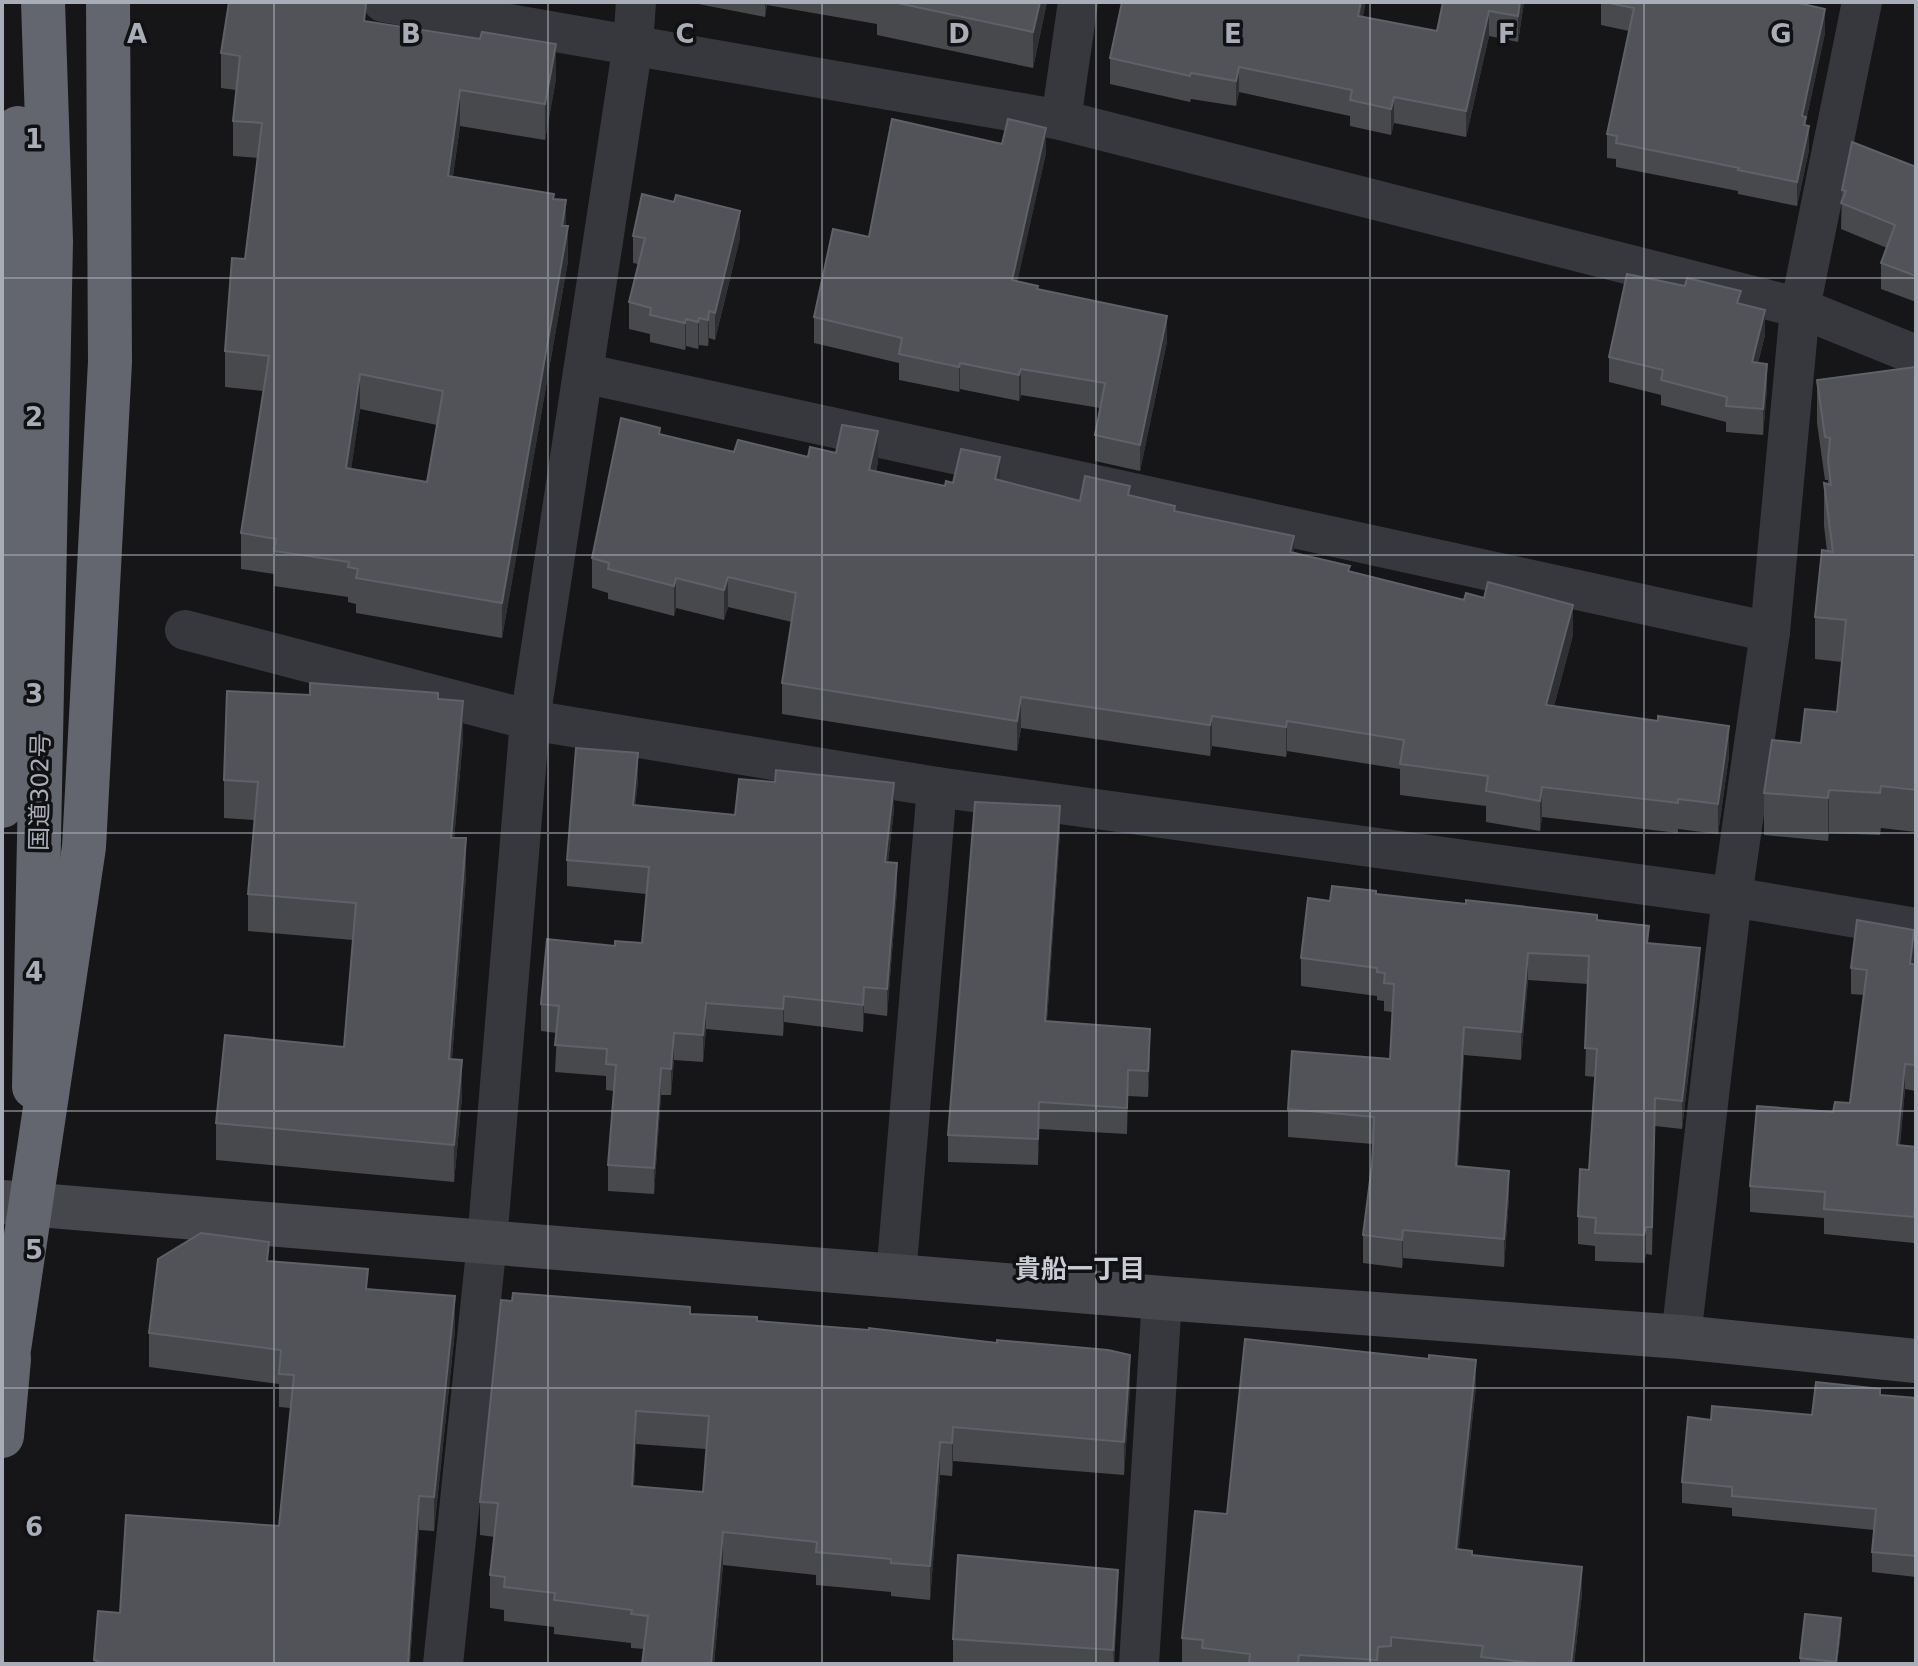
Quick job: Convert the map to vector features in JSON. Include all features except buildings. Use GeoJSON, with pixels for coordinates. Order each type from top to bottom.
{"type":"FeatureCollection","features":[{"type":"Feature","properties":{"kind":"highway"},"geometry":{"type":"LineString","coordinates":[[2,806],[19,242],[16,2]]}},
{"type":"Feature","properties":{"kind":"highway","name":"国道302号"},"geometry":{"type":"LineString","coordinates":[[2,1436],[13,1202],[33,1116],[51,241],[43,2]]}},
{"type":"Feature","properties":{"kind":"highway"},"geometry":{"type":"LineString","coordinates":[[2,1396],[84,847],[110,362],[108,2]]}},
{"type":"Feature","properties":{"kind":"street"},"geometry":{"type":"LineString","coordinates":[[383,2],[1061,120],[1800,308],[1916,355]]}},
{"type":"Feature","properties":{"kind":"street"},"geometry":{"type":"LineString","coordinates":[[443,1664],[487,1242],[530,720],[633,44],[636,2]]}},
{"type":"Feature","properties":{"kind":"street"},"geometry":{"type":"LineString","coordinates":[[1061,120],[1078,2]]}},
{"type":"Feature","properties":{"kind":"street"},"geometry":{"type":"LineString","coordinates":[[1681,1337],[1732,897],[1770,632],[1800,308],[1862,2]]}},
{"type":"Feature","properties":{"kind":"street"},"geometry":{"type":"LineString","coordinates":[[583,373],[1770,632]]}},
{"type":"Feature","properties":{"kind":"street"},"geometry":{"type":"LineString","coordinates":[[185,630],[530,720],[937,787],[1732,897],[1916,928]]}},
{"type":"Feature","properties":{"kind":"street"},"geometry":{"type":"LineString","coordinates":[[896,1276],[937,787]]}},
{"type":"Feature","properties":{"kind":"street"},"geometry":{"type":"LineString","coordinates":[[13,1202],[1162,1298],[1681,1337],[1916,1361]]}},
{"type":"Feature","properties":{"kind":"street"},"geometry":{"type":"LineString","coordinates":[[1139,1664],[1162,1298]]}},
{"type":"Feature","properties":{"kind":"district","name":"貴船一丁目"},"geometry":{"type":"Point","coordinates":[1080,1269]}}]}
